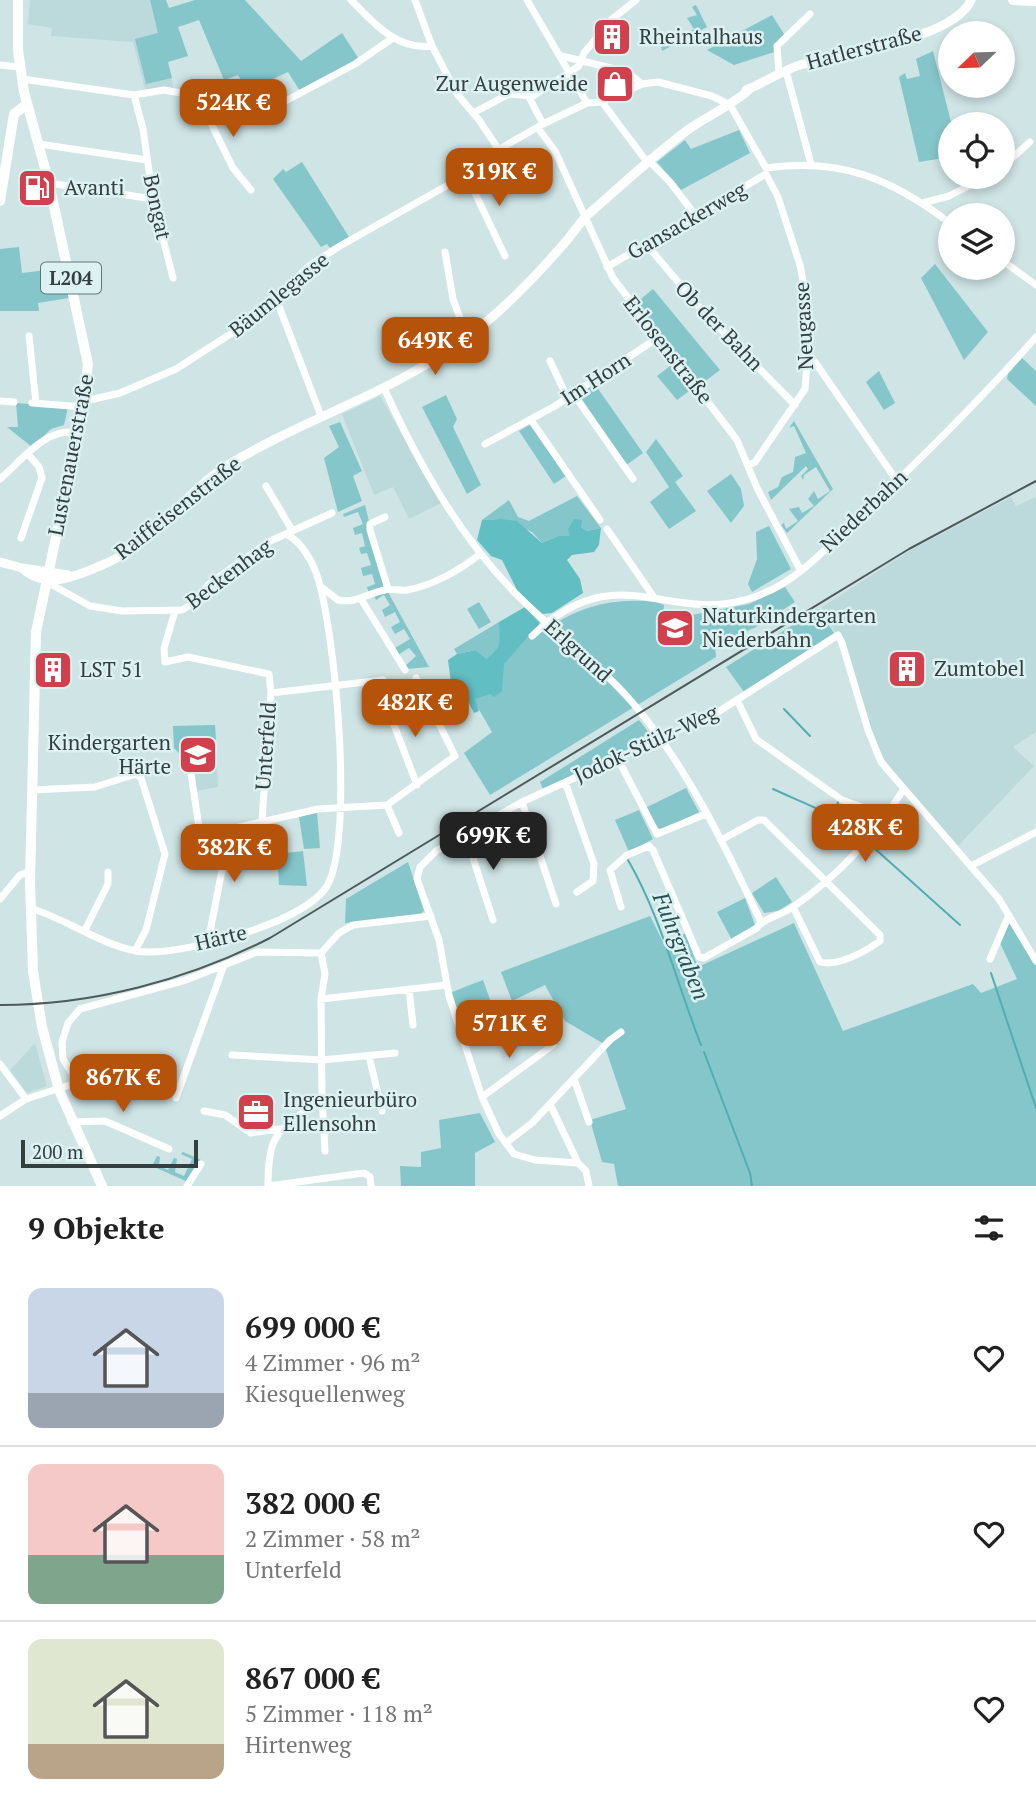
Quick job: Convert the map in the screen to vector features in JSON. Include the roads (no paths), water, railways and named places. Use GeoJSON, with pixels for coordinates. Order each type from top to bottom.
{"type":"FeatureCollection","features":[{"type":"Feature","properties":{"kind":"main road","name":"Lustenauerstraße"},"geometry":{"type":"LineString","coordinates":[[18,0],[22,79],[49,183],[87,354],[84,404],[46,577],[35,652],[30,908],[36,995],[59,1090],[71,1122],[102,1186]]}},
{"type":"Feature","properties":{"kind":"main road"},"geometry":{"type":"LineString","coordinates":[[1013,0],[1036,1]]}},
{"type":"Feature","properties":{"kind":"main road"},"geometry":{"type":"LineString","coordinates":[[0,201],[14,114],[27,104]]}},
{"type":"Feature","properties":{"kind":"street"},"geometry":{"type":"LineString","coordinates":[[351,0],[393,38],[418,46],[432,46]]}},
{"type":"Feature","properties":{"kind":"street"},"geometry":{"type":"LineString","coordinates":[[415,0],[432,46],[460,100],[473,113],[499,150]]}},
{"type":"Feature","properties":{"kind":"street"},"geometry":{"type":"LineString","coordinates":[[527,0],[587,103]]}},
{"type":"Feature","properties":{"kind":"street"},"geometry":{"type":"LineString","coordinates":[[473,113],[509,94],[528,97],[579,66],[611,20],[636,0]]}},
{"type":"Feature","properties":{"kind":"street","name":"Hatlerstraße"},"geometry":{"type":"LineString","coordinates":[[727,103],[782,72],[912,38],[958,16],[971,0]]}},
{"type":"Feature","properties":{"kind":"street"},"geometry":{"type":"LineString","coordinates":[[810,14],[777,46],[782,72],[811,164]]}},
{"type":"Feature","properties":{"kind":"street"},"geometry":{"type":"LineString","coordinates":[[22,79],[134,95],[164,90],[236,103],[278,105],[355,64],[393,38]]}},
{"type":"Feature","properties":{"kind":"street"},"geometry":{"type":"LineString","coordinates":[[562,56],[627,72],[642,83],[658,82],[727,103]]}},
{"type":"Feature","properties":{"kind":"street"},"geometry":{"type":"LineString","coordinates":[[0,65],[20,66]]}},
{"type":"Feature","properties":{"kind":"street","name":"Bäumlegasse"},"geometry":{"type":"LineString","coordinates":[[29,336],[34,403],[84,404],[120,393],[176,369],[233,334],[277,301],[312,264],[467,174],[499,150],[587,103],[602,102],[642,83]]}},
{"type":"Feature","properties":{"kind":"street","name":"Bongat"},"geometry":{"type":"LineString","coordinates":[[134,95],[153,199],[173,278]]}},
{"type":"Feature","properties":{"kind":"street"},"geometry":{"type":"LineString","coordinates":[[197,95],[230,163],[251,190]]}},
{"type":"Feature","properties":{"kind":"street","name":"Erlosenstraße"},"geometry":{"type":"LineString","coordinates":[[528,97],[607,267],[620,288],[737,440],[761,498],[801,570]]}},
{"type":"Feature","properties":{"kind":"street"},"geometry":{"type":"LineString","coordinates":[[602,102],[646,159],[670,182],[695,216]]}},
{"type":"Feature","properties":{"kind":"street","name":"Raiffeisenstraße"},"geometry":{"type":"LineString","coordinates":[[46,577],[70,575],[100,566],[126,553],[219,471],[321,416],[426,365],[467,337],[502,308],[646,159],[727,103]]}},
{"type":"Feature","properties":{"kind":"street","name":"Neugasse"},"geometry":{"type":"LineString","coordinates":[[727,103],[778,197],[793,238],[806,296],[805,389],[755,462],[749,465]]}},
{"type":"Feature","properties":{"kind":"street"},"geometry":{"type":"LineString","coordinates":[[1015,155],[1030,142]]}},
{"type":"Feature","properties":{"kind":"street"},"geometry":{"type":"LineString","coordinates":[[39,144],[147,160]]}},
{"type":"Feature","properties":{"kind":"street"},"geometry":{"type":"LineString","coordinates":[[766,171],[811,164],[876,178],[938,214]]}},
{"type":"Feature","properties":{"kind":"street","name":"Gansackerweg"},"geometry":{"type":"LineString","coordinates":[[607,267],[766,171]]}},
{"type":"Feature","properties":{"kind":"street"},"geometry":{"type":"LineString","coordinates":[[467,174],[505,256]]}},
{"type":"Feature","properties":{"kind":"street"},"geometry":{"type":"LineString","coordinates":[[49,183],[153,199]]}},
{"type":"Feature","properties":{"kind":"street"},"geometry":{"type":"LineString","coordinates":[[923,203],[963,189]]}},
{"type":"Feature","properties":{"kind":"street","name":"Ob der Bahn"},"geometry":{"type":"LineString","coordinates":[[646,244],[702,310],[795,405]]}},
{"type":"Feature","properties":{"kind":"street"},"geometry":{"type":"LineString","coordinates":[[445,252],[453,299],[467,337]]}},
{"type":"Feature","properties":{"kind":"street"},"geometry":{"type":"LineString","coordinates":[[1015,270],[1036,285]]}},
{"type":"Feature","properties":{"kind":"street"},"geometry":{"type":"LineString","coordinates":[[277,301],[321,416]]}},
{"type":"Feature","properties":{"kind":"street","name":"Im Horn"},"geometry":{"type":"LineString","coordinates":[[485,444],[531,420],[659,337]]}},
{"type":"Feature","properties":{"kind":"street","name":"Niederbahn"},"geometry":{"type":"LineString","coordinates":[[532,636],[547,622],[579,603],[598,597],[625,593],[690,604],[729,604],[766,593],[801,570],[897,481],[953,427],[1036,337]]}},
{"type":"Feature","properties":{"kind":"street"},"geometry":{"type":"LineString","coordinates":[[550,361],[570,395],[633,478]]}},
{"type":"Feature","properties":{"kind":"street"},"geometry":{"type":"LineString","coordinates":[[816,362],[897,481]]}},
{"type":"Feature","properties":{"kind":"street","name":"Erlgrund"},"geometry":{"type":"LineString","coordinates":[[384,387],[426,468],[480,554],[632,702],[666,747],[706,814],[761,922]]}},
{"type":"Feature","properties":{"kind":"street"},"geometry":{"type":"LineString","coordinates":[[0,401],[15,402]]}},
{"type":"Feature","properties":{"kind":"street"},"geometry":{"type":"LineString","coordinates":[[531,420],[600,520]]}},
{"type":"Feature","properties":{"kind":"street"},"geometry":{"type":"LineString","coordinates":[[0,479],[28,454],[60,432],[78,433]]}},
{"type":"Feature","properties":{"kind":"street"},"geometry":{"type":"LineString","coordinates":[[21,538],[42,478],[41,469],[28,454]]}},
{"type":"Feature","properties":{"kind":"street","name":"Härte"},"geometry":{"type":"LineString","coordinates":[[30,908],[135,951],[158,951],[258,929],[320,894],[331,876],[341,806],[337,685],[320,586],[304,551],[289,532],[266,486]]}},
{"type":"Feature","properties":{"kind":"street","name":"Beckenhag"},"geometry":{"type":"LineString","coordinates":[[46,577],[90,606],[122,611],[175,611],[188,607],[209,584],[268,542],[331,513]]}},
{"type":"Feature","properties":{"kind":"street"},"geometry":{"type":"LineString","coordinates":[[385,517],[370,524],[370,530],[388,589]]}},
{"type":"Feature","properties":{"kind":"street"},"geometry":{"type":"LineString","coordinates":[[607,529],[653,596]]}},
{"type":"Feature","properties":{"kind":"street"},"geometry":{"type":"LineString","coordinates":[[320,586],[338,600],[361,599],[388,589],[404,590],[426,583],[468,564],[480,554]]}},
{"type":"Feature","properties":{"kind":"street"},"geometry":{"type":"LineString","coordinates":[[0,562],[46,577]]}},
{"type":"Feature","properties":{"kind":"street"},"geometry":{"type":"LineString","coordinates":[[361,599],[405,670]]}},
{"type":"Feature","properties":{"kind":"street","name":"Unterfeld"},"geometry":{"type":"LineString","coordinates":[[175,611],[164,648],[165,662],[188,657],[225,666],[266,671],[271,693],[262,821]]}},
{"type":"Feature","properties":{"kind":"street","name":"Jodok-Stülz-Weg"},"geometry":{"type":"LineString","coordinates":[[431,916],[418,872],[427,857],[522,802],[618,759],[663,734],[702,720],[838,635],[875,750],[903,790]]}},
{"type":"Feature","properties":{"kind":"street"},"geometry":{"type":"LineString","coordinates":[[190,767],[201,834],[341,806],[387,804],[455,756],[416,678]]}},
{"type":"Feature","properties":{"kind":"street"},"geometry":{"type":"LineString","coordinates":[[271,693],[383,680]]}},
{"type":"Feature","properties":{"kind":"street"},"geometry":{"type":"LineString","coordinates":[[737,700],[756,739],[842,800],[868,809],[884,821]]}},
{"type":"Feature","properties":{"kind":"street"},"geometry":{"type":"LineString","coordinates":[[386,704],[417,785]]}},
{"type":"Feature","properties":{"kind":"street"},"geometry":{"type":"LineString","coordinates":[[618,759],[657,834],[706,814]]}},
{"type":"Feature","properties":{"kind":"street"},"geometry":{"type":"LineString","coordinates":[[32,790],[84,789],[139,776],[165,850],[150,916],[135,951]]}},
{"type":"Feature","properties":{"kind":"street"},"geometry":{"type":"LineString","coordinates":[[565,782],[594,864],[593,881],[577,892]]}},
{"type":"Feature","properties":{"kind":"street"},"geometry":{"type":"LineString","coordinates":[[621,907],[610,870],[627,855],[649,846],[699,957],[704,958],[757,928],[761,922],[793,907],[872,838],[903,790],[971,866],[1009,915],[1036,961]]}},
{"type":"Feature","properties":{"kind":"street"},"geometry":{"type":"LineString","coordinates":[[522,802],[556,904]]}},
{"type":"Feature","properties":{"kind":"street"},"geometry":{"type":"LineString","coordinates":[[387,804],[399,833]]}},
{"type":"Feature","properties":{"kind":"street"},"geometry":{"type":"LineString","coordinates":[[720,840],[758,820],[764,820],[881,938],[874,945],[850,956],[820,962],[793,907]]}},
{"type":"Feature","properties":{"kind":"street"},"geometry":{"type":"LineString","coordinates":[[208,942],[230,829]]}},
{"type":"Feature","properties":{"kind":"street"},"geometry":{"type":"LineString","coordinates":[[971,866],[1036,832]]}},
{"type":"Feature","properties":{"kind":"street"},"geometry":{"type":"LineString","coordinates":[[465,833],[493,920]]}},
{"type":"Feature","properties":{"kind":"street"},"geometry":{"type":"LineString","coordinates":[[0,899],[20,875],[30,871]]}},
{"type":"Feature","properties":{"kind":"street"},"geometry":{"type":"LineString","coordinates":[[85,930],[108,884],[108,872]]}},
{"type":"Feature","properties":{"kind":"street"},"geometry":{"type":"LineString","coordinates":[[990,959],[1009,915]]}},
{"type":"Feature","properties":{"kind":"street"},"geometry":{"type":"LineString","coordinates":[[321,953],[339,933],[353,925],[431,916],[447,985],[482,1097],[506,1143],[520,1158],[578,1163]]}},
{"type":"Feature","properties":{"kind":"street"},"geometry":{"type":"LineString","coordinates":[[0,1116],[26,1099],[70,1086],[74,1081],[62,1051],[64,1031],[73,1015],[93,1004],[186,980],[270,950],[321,953]]}},
{"type":"Feature","properties":{"kind":"street"},"geometry":{"type":"LineString","coordinates":[[321,953],[325,974],[321,999],[324,1151]]}},
{"type":"Feature","properties":{"kind":"street"},"geometry":{"type":"LineString","coordinates":[[176,1098],[224,965]]}},
{"type":"Feature","properties":{"kind":"street"},"geometry":{"type":"LineString","coordinates":[[321,999],[447,985]]}},
{"type":"Feature","properties":{"kind":"street"},"geometry":{"type":"LineString","coordinates":[[409,989],[413,1026]]}},
{"type":"Feature","properties":{"kind":"street"},"geometry":{"type":"LineString","coordinates":[[506,1143],[550,1104],[610,1040],[621,1032]]}},
{"type":"Feature","properties":{"kind":"street"},"geometry":{"type":"LineString","coordinates":[[482,1097],[553,1045]]}},
{"type":"Feature","properties":{"kind":"street"},"geometry":{"type":"LineString","coordinates":[[232,1055],[322,1060],[395,1053]]}},
{"type":"Feature","properties":{"kind":"street"},"geometry":{"type":"LineString","coordinates":[[369,1056],[382,1111]]}},
{"type":"Feature","properties":{"kind":"street"},"geometry":{"type":"LineString","coordinates":[[0,1064],[26,1099]]}},
{"type":"Feature","properties":{"kind":"street"},"geometry":{"type":"LineString","coordinates":[[574,1079],[589,1122]]}},
{"type":"Feature","properties":{"kind":"street"},"geometry":{"type":"LineString","coordinates":[[204,1111],[225,1115],[251,1133],[279,1129],[307,1111],[322,1095]]}},
{"type":"Feature","properties":{"kind":"street"},"geometry":{"type":"LineString","coordinates":[[550,1104],[578,1163],[586,1171],[589,1186]]}},
{"type":"Feature","properties":{"kind":"street"},"geometry":{"type":"LineString","coordinates":[[71,1122],[104,1121],[169,1149]]}},
{"type":"Feature","properties":{"kind":"street"},"geometry":{"type":"LineString","coordinates":[[279,1129],[270,1156],[268,1186],[326,1182],[365,1173],[370,1177],[371,1186]]}},
{"type":"Feature","properties":{"kind":"street"},"geometry":{"type":"LineString","coordinates":[[187,1186],[201,1164]]}},
{"type":"Feature","properties":{"kind":"waterway"},"geometry":{"type":"LineString","coordinates":[[784,709],[810,736]]}},
{"type":"Feature","properties":{"kind":"waterway"},"geometry":{"type":"LineString","coordinates":[[773,789],[830,815],[861,836]]}},
{"type":"Feature","properties":{"kind":"waterway"},"geometry":{"type":"LineString","coordinates":[[835,817],[838,802]]}},
{"type":"Feature","properties":{"kind":"waterway"},"geometry":{"type":"LineString","coordinates":[[873,847],[960,925]]}},
{"type":"Feature","properties":{"kind":"waterway","name":"Fuhrgraben"},"geometry":{"type":"LineString","coordinates":[[628,860],[650,904],[701,1045]]}},
{"type":"Feature","properties":{"kind":"waterway"},"geometry":{"type":"LineString","coordinates":[[991,973],[1036,1108]]}},
{"type":"Feature","properties":{"kind":"waterway","name":"Fuhrgraben"},"geometry":{"type":"LineString","coordinates":[[704,1052],[750,1173],[752,1186]]}},
{"type":"Feature","properties":{"kind":"railway"},"geometry":{"type":"LineString","coordinates":[[0,1005],[70,1000],[139,987],[206,966],[270,938],[909,549],[1036,481]]}},
{"type":"Feature","properties":{"kind":"place","name":"Rheintalhaus"},"geometry":{"type":"Point","coordinates":[612,37]}},
{"type":"Feature","properties":{"kind":"place","name":"Zur Augenweide"},"geometry":{"type":"Point","coordinates":[615,84]}},
{"type":"Feature","properties":{"kind":"place","name":"Avanti"},"geometry":{"type":"Point","coordinates":[37,188]}},
{"type":"Feature","properties":{"kind":"place","name":"Naturkindergarten Niederbahn"},"geometry":{"type":"Point","coordinates":[675,628]}},
{"type":"Feature","properties":{"kind":"place","name":"Zumtobel"},"geometry":{"type":"Point","coordinates":[907,669]}},
{"type":"Feature","properties":{"kind":"place","name":"LST 51"},"geometry":{"type":"Point","coordinates":[53,670]}},
{"type":"Feature","properties":{"kind":"place","name":"Kindergarten Härte"},"geometry":{"type":"Point","coordinates":[198,755]}},
{"type":"Feature","properties":{"kind":"place","name":"Ingenieurbüro Ellensohn"},"geometry":{"type":"Point","coordinates":[256,1112]}}]}
